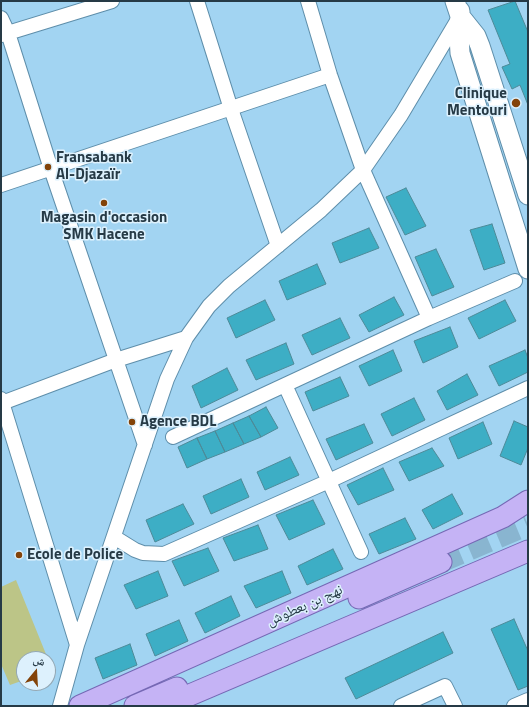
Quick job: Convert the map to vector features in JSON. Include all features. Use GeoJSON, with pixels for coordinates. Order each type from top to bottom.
{"type":"FeatureCollection","features":[{"type":"Feature","properties":{"kind":"main road"},"geometry":{"type":"LineString","coordinates":[[459,6],[480,46],[528,195]]}},
{"type":"Feature","properties":{"kind":"main road"},"geometry":{"type":"LineString","coordinates":[[459,6],[460,53],[522,275]]}},
{"type":"Feature","properties":{"kind":"main road","name":"نهج بن بعطوش"},"geometry":{"type":"LineString","coordinates":[[80,706],[496,521],[528,501]]}},
{"type":"Feature","properties":{"kind":"main road"},"geometry":{"type":"LineString","coordinates":[[164,706],[528,551]]}},
{"type":"Feature","properties":{"kind":"main road","name":"نهج بن بعطوش"},"geometry":{"type":"LineString","coordinates":[[108,706],[442,566],[135,706]]}},
{"type":"Feature","properties":{"kind":"street"},"geometry":{"type":"LineString","coordinates":[[5,34],[112,1]]}},
{"type":"Feature","properties":{"kind":"street"},"geometry":{"type":"LineString","coordinates":[[197,1],[231,109],[278,246]]}},
{"type":"Feature","properties":{"kind":"street"},"geometry":{"type":"LineString","coordinates":[[308,1],[330,75],[363,170],[430,318]]}},
{"type":"Feature","properties":{"kind":"street"},"geometry":{"type":"LineString","coordinates":[[60,706],[77,645],[167,379],[186,338],[209,306],[229,286],[321,210],[363,170],[401,115],[459,6]]}},
{"type":"Feature","properties":{"kind":"street"},"geometry":{"type":"LineString","coordinates":[[1,18],[5,34],[145,445]]}},
{"type":"Feature","properties":{"kind":"street"},"geometry":{"type":"LineString","coordinates":[[1,185],[330,75]]}},
{"type":"Feature","properties":{"kind":"street"},"geometry":{"type":"LineString","coordinates":[[173,437],[522,275]]}},
{"type":"Feature","properties":{"kind":"street"},"geometry":{"type":"LineString","coordinates":[[77,645],[2,401],[116,360],[186,338]]}},
{"type":"Feature","properties":{"kind":"street"},"geometry":{"type":"LineString","coordinates":[[285,385],[361,552]]}},
{"type":"Feature","properties":{"kind":"street"},"geometry":{"type":"LineString","coordinates":[[114,536],[135,550],[143,553],[164,554],[329,481],[528,388]]}},
{"type":"Feature","properties":{"kind":"street"},"geometry":{"type":"LineString","coordinates":[[401,706],[445,686],[455,706]]}},
{"type":"Feature","properties":{"kind":"street"},"geometry":{"type":"LineString","coordinates":[[514,706],[528,700]]}},
{"type":"Feature","properties":{"kind":"green space"},"geometry":{"type":"Polygon","coordinates":[[[16,580],[45,651],[16,651],[16,683],[10,685],[1,664],[1,587],[16,580]]]}},
{"type":"Feature","properties":{"kind":"building"},"geometry":{"type":"Polygon","coordinates":[[[515,1],[528,32],[528,105],[520,85],[512,89],[502,67],[510,64],[488,10],[515,1]]]}},
{"type":"Feature","properties":{"kind":"building"},"geometry":{"type":"Polygon","coordinates":[[[406,188],[426,226],[405,235],[386,197],[406,188]]]}},
{"type":"Feature","properties":{"kind":"building"},"geometry":{"type":"Polygon","coordinates":[[[492,224],[505,263],[484,270],[470,230],[492,224]]]}},
{"type":"Feature","properties":{"kind":"building"},"geometry":{"type":"Polygon","coordinates":[[[369,228],[379,248],[340,263],[332,243],[369,228]]]}},
{"type":"Feature","properties":{"kind":"building"},"geometry":{"type":"Polygon","coordinates":[[[436,249],[454,287],[432,296],[415,257],[436,249]]]}},
{"type":"Feature","properties":{"kind":"building"},"geometry":{"type":"Polygon","coordinates":[[[317,264],[326,284],[287,300],[279,281],[317,264]]]}},
{"type":"Feature","properties":{"kind":"building"},"geometry":{"type":"Polygon","coordinates":[[[394,297],[404,315],[369,332],[359,315],[394,297]]]}},
{"type":"Feature","properties":{"kind":"building"},"geometry":{"type":"Polygon","coordinates":[[[265,300],[275,320],[236,338],[227,318],[265,300]]]}},
{"type":"Feature","properties":{"kind":"building"},"geometry":{"type":"Polygon","coordinates":[[[505,300],[516,321],[479,339],[468,318],[505,300]]]}},
{"type":"Feature","properties":{"kind":"building"},"geometry":{"type":"Polygon","coordinates":[[[340,318],[350,338],[312,355],[302,335],[340,318]]]}},
{"type":"Feature","properties":{"kind":"building"},"geometry":{"type":"Polygon","coordinates":[[[450,327],[458,347],[423,363],[414,341],[450,327]]]}},
{"type":"Feature","properties":{"kind":"building"},"geometry":{"type":"Polygon","coordinates":[[[286,343],[294,364],[256,380],[246,360],[286,343]]]}},
{"type":"Feature","properties":{"kind":"building"},"geometry":{"type":"Polygon","coordinates":[[[393,350],[402,371],[369,386],[359,366],[393,350]]]}},
{"type":"Feature","properties":{"kind":"building"},"geometry":{"type":"Polygon","coordinates":[[[525,350],[528,358],[528,372],[499,386],[489,366],[525,350]]]}},
{"type":"Feature","properties":{"kind":"building"},"geometry":{"type":"Polygon","coordinates":[[[227,368],[238,390],[201,408],[192,386],[227,368]]]}},
{"type":"Feature","properties":{"kind":"building"},"geometry":{"type":"Polygon","coordinates":[[[467,374],[478,395],[447,410],[437,391],[467,374]]]}},
{"type":"Feature","properties":{"kind":"building"},"geometry":{"type":"Polygon","coordinates":[[[340,377],[349,396],[313,411],[305,392],[340,377]]]}},
{"type":"Feature","properties":{"kind":"building"},"geometry":{"type":"Polygon","coordinates":[[[414,398],[425,420],[392,436],[381,414],[414,398]]]}},
{"type":"Feature","properties":{"kind":"building"},"geometry":{"type":"Polygon","coordinates":[[[266,407],[278,428],[261,437],[249,416],[266,407]]]}},
{"type":"Feature","properties":{"kind":"building"},"geometry":{"type":"Polygon","coordinates":[[[249,416],[261,437],[244,444],[233,423],[249,416]]]}},
{"type":"Feature","properties":{"kind":"building"},"geometry":{"type":"Polygon","coordinates":[[[514,421],[528,427],[528,448],[521,465],[500,456],[514,421]]]}},
{"type":"Feature","properties":{"kind":"building"},"geometry":{"type":"Polygon","coordinates":[[[483,422],[492,444],[458,459],[449,438],[483,422]]]}},
{"type":"Feature","properties":{"kind":"building"},"geometry":{"type":"Polygon","coordinates":[[[233,423],[244,444],[225,452],[215,431],[233,423]]]}},
{"type":"Feature","properties":{"kind":"building"},"geometry":{"type":"Polygon","coordinates":[[[364,424],[373,443],[336,460],[326,439],[364,424]]]}},
{"type":"Feature","properties":{"kind":"building"},"geometry":{"type":"Polygon","coordinates":[[[215,431],[225,452],[207,459],[197,438],[215,431]]]}},
{"type":"Feature","properties":{"kind":"building"},"geometry":{"type":"Polygon","coordinates":[[[197,438],[207,459],[187,468],[178,447],[197,438]]]}},
{"type":"Feature","properties":{"kind":"building"},"geometry":{"type":"Polygon","coordinates":[[[432,448],[444,466],[409,481],[399,462],[432,448]]]}},
{"type":"Feature","properties":{"kind":"building"},"geometry":{"type":"Polygon","coordinates":[[[290,457],[299,475],[265,490],[257,472],[290,457]]]}},
{"type":"Feature","properties":{"kind":"building"},"geometry":{"type":"Polygon","coordinates":[[[383,468],[394,490],[358,505],[347,485],[383,468]]]}},
{"type":"Feature","properties":{"kind":"building"},"geometry":{"type":"Polygon","coordinates":[[[241,479],[249,497],[211,514],[203,496],[241,479]]]}},
{"type":"Feature","properties":{"kind":"building"},"geometry":{"type":"Polygon","coordinates":[[[452,494],[463,514],[433,529],[422,510],[452,494]]]}},
{"type":"Feature","properties":{"kind":"building"},"geometry":{"type":"Polygon","coordinates":[[[313,500],[325,524],[289,540],[276,515],[313,500]]]}},
{"type":"Feature","properties":{"kind":"building"},"geometry":{"type":"Polygon","coordinates":[[[183,504],[194,524],[155,542],[146,520],[183,504]]]}},
{"type":"Feature","properties":{"kind":"building"},"geometry":{"type":"Polygon","coordinates":[[[405,518],[416,539],[379,554],[369,534],[405,518]]]}},
{"type":"Feature","properties":{"kind":"building"},"geometry":{"type":"Polygon","coordinates":[[[258,525],[268,549],[234,561],[223,538],[258,525]]]}},
{"type":"Feature","properties":{"kind":"building"},"geometry":{"type":"Polygon","coordinates":[[[208,548],[219,571],[184,586],[172,561],[208,548]]]}},
{"type":"Feature","properties":{"kind":"building"},"geometry":{"type":"Polygon","coordinates":[[[333,549],[343,569],[307,585],[298,566],[333,549]]]}},
{"type":"Feature","properties":{"kind":"building"},"geometry":{"type":"Polygon","coordinates":[[[158,571],[168,596],[136,609],[124,585],[158,571]]]}},
{"type":"Feature","properties":{"kind":"building"},"geometry":{"type":"Polygon","coordinates":[[[282,571],[291,593],[256,608],[244,586],[282,571]]]}},
{"type":"Feature","properties":{"kind":"building"},"geometry":{"type":"Polygon","coordinates":[[[231,596],[240,616],[205,633],[195,613],[231,596]]]}},
{"type":"Feature","properties":{"kind":"building"},"geometry":{"type":"Polygon","coordinates":[[[514,619],[528,651],[528,686],[518,690],[491,629],[514,619]]]}},
{"type":"Feature","properties":{"kind":"building"},"geometry":{"type":"Polygon","coordinates":[[[179,620],[188,641],[155,656],[146,634],[179,620]]]}},
{"type":"Feature","properties":{"kind":"building"},"geometry":{"type":"Polygon","coordinates":[[[443,632],[453,653],[356,699],[345,678],[443,632]]]}},
{"type":"Feature","properties":{"kind":"building"},"geometry":{"type":"Polygon","coordinates":[[[130,644],[137,665],[103,679],[95,658],[130,644]]]}},
{"type":"Feature","properties":{"kind":"tunnel"},"geometry":{"type":"LineString","coordinates":[[441,562],[528,525]]}},
{"type":"Feature","properties":{"kind":"place","name":"Clinique Mentouri"},"geometry":{"type":"Point","coordinates":[516,103]}},
{"type":"Feature","properties":{"kind":"place","name":"Fransabank Al-Djazaïr"},"geometry":{"type":"Point","coordinates":[48,167]}},
{"type":"Feature","properties":{"kind":"place","name":"Magasin d'occasion SMK Hacene"},"geometry":{"type":"Point","coordinates":[104,203]}},
{"type":"Feature","properties":{"kind":"place","name":"Agence BDL"},"geometry":{"type":"Point","coordinates":[132,422]}},
{"type":"Feature","properties":{"kind":"place","name":"Ecole de Police"},"geometry":{"type":"Point","coordinates":[19,555]}}]}
